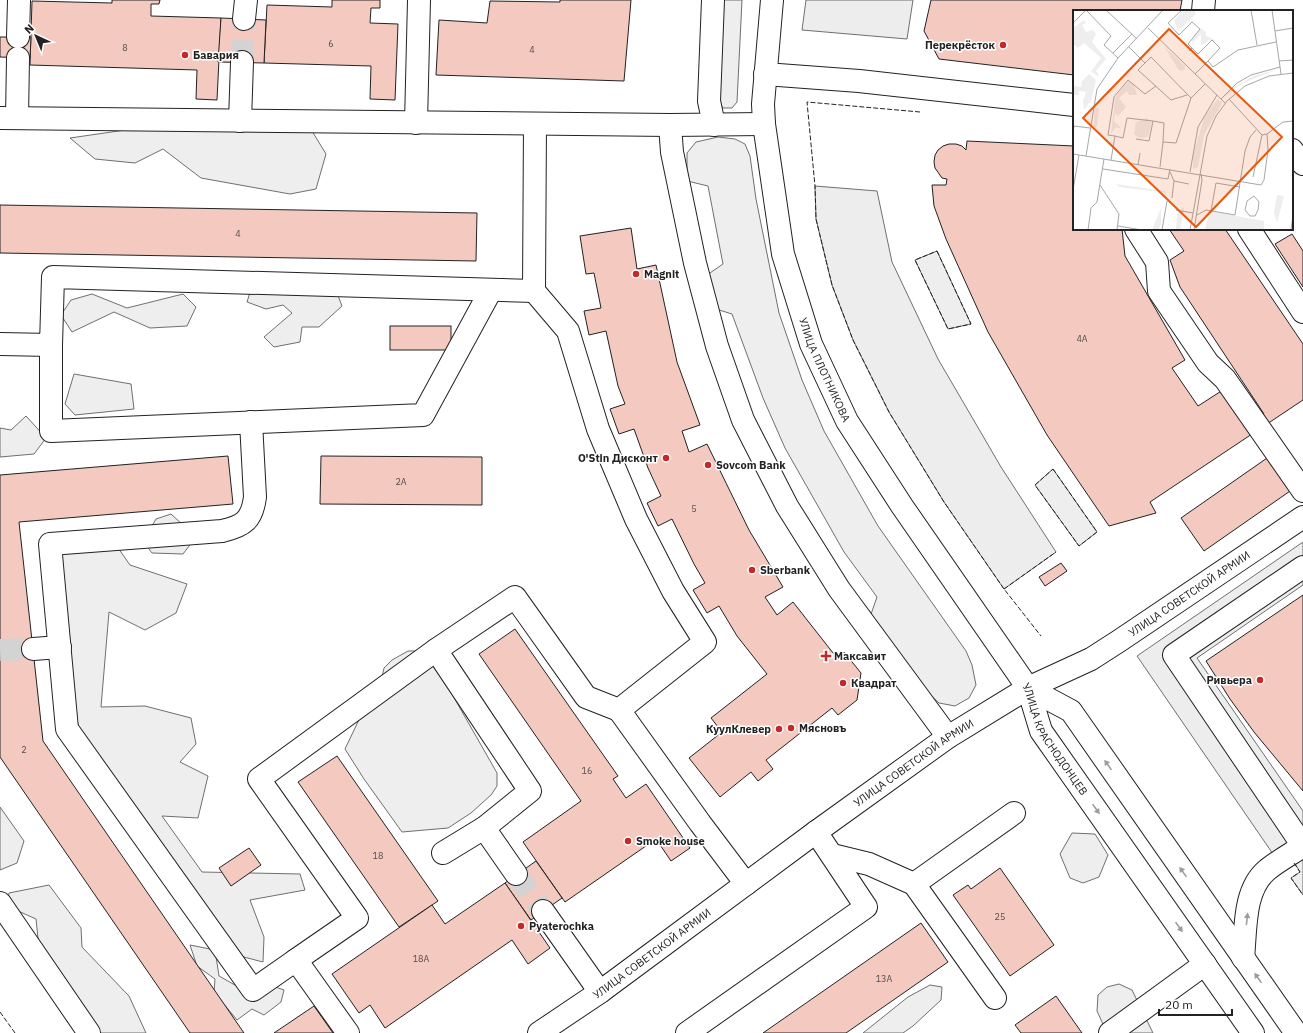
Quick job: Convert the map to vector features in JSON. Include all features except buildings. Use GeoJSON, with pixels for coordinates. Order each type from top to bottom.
{"type":"FeatureCollection","features":[{"type":"Feature","properties":{"kind":"main road"},"geometry":{"type":"LineString","coordinates":[[19,0],[18,47],[9,118],[714,126],[764,124]]}},
{"type":"Feature","properties":{"kind":"main road"},"geometry":{"type":"LineString","coordinates":[[416,123],[420,0]]}},
{"type":"Feature","properties":{"kind":"main road"},"geometry":{"type":"LineString","coordinates":[[713,0],[709,101],[714,126]]}},
{"type":"Feature","properties":{"kind":"main road","name":"УЛИЦА ПЛОТНИКОВА"},"geometry":{"type":"LineString","coordinates":[[772,0],[763,104],[764,124],[783,254],[811,344],[851,428],[902,506],[1028,688]]}},
{"type":"Feature","properties":{"kind":"main road"},"geometry":{"type":"LineString","coordinates":[[1203,10],[1204,0]]}},
{"type":"Feature","properties":{"kind":"main road"},"geometry":{"type":"LineString","coordinates":[[240,121],[242,62]]}},
{"type":"Feature","properties":{"kind":"main road"},"geometry":{"type":"LineString","coordinates":[[765,74],[858,81],[1073,104]]}},
{"type":"Feature","properties":{"kind":"main road"},"geometry":{"type":"LineString","coordinates":[[535,124],[534,291],[568,331],[598,429],[636,519],[673,591],[705,642],[619,710]]}},
{"type":"Feature","properties":{"kind":"main road"},"geometry":{"type":"LineString","coordinates":[[670,125],[672,152],[695,263],[717,346],[743,420],[787,506],[839,589],[948,737]]}},
{"type":"Feature","properties":{"kind":"main road"},"geometry":{"type":"LineString","coordinates":[[1293,151],[1303,164]]}},
{"type":"Feature","properties":{"kind":"main road"},"geometry":{"type":"LineString","coordinates":[[1137,230],[1157,262],[1159,291],[1208,363],[1225,379],[1303,491]]}},
{"type":"Feature","properties":{"kind":"main road"},"geometry":{"type":"LineString","coordinates":[[1251,230],[1303,312]]}},
{"type":"Feature","properties":{"kind":"main road"},"geometry":{"type":"LineString","coordinates":[[491,290],[423,415],[51,431],[53,277],[534,291]]}},
{"type":"Feature","properties":{"kind":"main road"},"geometry":{"type":"LineString","coordinates":[[0,344],[51,345]]}},
{"type":"Feature","properties":{"kind":"main road"},"geometry":{"type":"LineString","coordinates":[[251,422],[255,497],[254,509],[247,520],[236,528],[222,531],[50,544],[67,729],[253,990],[357,918],[260,779],[436,650],[515,597],[586,697],[619,710],[746,884]]}},
{"type":"Feature","properties":{"kind":"main road","name":"УЛИЦА СОВЕТСКОЙ АРМИИ"},"geometry":{"type":"LineString","coordinates":[[539,1033],[600,992],[816,832],[948,737],[1028,688],[1091,659],[1303,517]]}},
{"type":"Feature","properties":{"kind":"main road"},"geometry":{"type":"LineString","coordinates":[[1243,958],[1250,899],[1258,881],[1267,871],[1303,846],[1174,655],[1303,567]]}},
{"type":"Feature","properties":{"kind":"main road"},"geometry":{"type":"LineString","coordinates":[[33,649],[60,647]]}},
{"type":"Feature","properties":{"kind":"main road"},"geometry":{"type":"LineString","coordinates":[[436,650],[530,791],[484,828],[443,853]]}},
{"type":"Feature","properties":{"kind":"main road","name":"УЛИЦА КРАСНОДОНЦЕВ"},"geometry":{"type":"LineString","coordinates":[[1028,688],[1071,711],[1296,1033]]}},
{"type":"Feature","properties":{"kind":"main road","name":"УЛИЦА КРАСНОДОНЦЕВ"},"geometry":{"type":"LineString","coordinates":[[1028,688],[1042,731],[1253,1033]]}},
{"type":"Feature","properties":{"kind":"main road"},"geometry":{"type":"LineString","coordinates":[[914,884],[1014,813]]}},
{"type":"Feature","properties":{"kind":"main road"},"geometry":{"type":"LineString","coordinates":[[484,828],[516,874]]}},
{"type":"Feature","properties":{"kind":"main road"},"geometry":{"type":"LineString","coordinates":[[687,1033],[866,907],[816,832]]}},
{"type":"Feature","properties":{"kind":"main road"},"geometry":{"type":"LineString","coordinates":[[832,855],[869,864],[914,884],[995,998]]}},
{"type":"Feature","properties":{"kind":"main road"},"geometry":{"type":"LineString","coordinates":[[0,903],[89,1033]]}},
{"type":"Feature","properties":{"kind":"main road"},"geometry":{"type":"LineString","coordinates":[[543,912],[600,992]]}},
{"type":"Feature","properties":{"kind":"main road"},"geometry":{"type":"LineString","coordinates":[[296,960],[348,1033]]}},
{"type":"Feature","properties":{"kind":"main road"},"geometry":{"type":"LineString","coordinates":[[1110,1033],[1205,964]]}},
{"type":"Feature","properties":{"kind":"shaded area"},"geometry":{"type":"Polygon","coordinates":[[[722,0],[742,0],[737,102],[732,108],[723,108],[718,101],[722,0]]]}},
{"type":"Feature","properties":{"kind":"shaded area"},"geometry":{"type":"Polygon","coordinates":[[[806,0],[913,0],[907,39],[802,30],[806,0]]]}},
{"type":"Feature","properties":{"kind":"shaded area"},"geometry":{"type":"Polygon","coordinates":[[[146,127],[312,131],[326,154],[316,189],[290,194],[201,178],[163,149],[135,163],[95,159],[70,138],[146,127]]]}},
{"type":"Feature","properties":{"kind":"shaded area"},"geometry":{"type":"Polygon","coordinates":[[[718,137],[735,139],[745,144],[750,156],[756,199],[779,313],[802,380],[824,431],[878,526],[966,651],[972,665],[976,685],[969,698],[955,706],[939,703],[926,691],[870,617],[877,597],[844,552],[785,448],[763,398],[732,314],[716,309],[707,275],[723,264],[708,186],[687,181],[687,153],[696,142],[718,137]]]}},
{"type":"Feature","properties":{"kind":"shaded area"},"geometry":{"type":"Polygon","coordinates":[[[815,186],[877,191],[892,262],[938,359],[1001,467],[1056,552],[1004,589],[944,502],[889,412],[853,340],[832,285],[816,219],[815,186]]]}},
{"type":"Feature","properties":{"kind":"shaded area"},"geometry":{"type":"Polygon","coordinates":[[[937,251],[971,324],[948,329],[915,260],[937,251]]]}},
{"type":"Feature","properties":{"kind":"shaded area"},"geometry":{"type":"Polygon","coordinates":[[[251,289],[337,293],[342,306],[319,327],[302,327],[300,342],[274,347],[264,337],[292,313],[283,305],[266,309],[247,302],[251,289]]]}},
{"type":"Feature","properties":{"kind":"shaded area"},"geometry":{"type":"Polygon","coordinates":[[[92,294],[127,308],[183,294],[196,307],[187,326],[150,328],[114,312],[72,332],[61,315],[71,300],[92,294]]]}},
{"type":"Feature","properties":{"kind":"shaded area"},"geometry":{"type":"Polygon","coordinates":[[[74,374],[131,384],[134,409],[75,415],[65,404],[74,374]]]}},
{"type":"Feature","properties":{"kind":"shaded area"},"geometry":{"type":"Polygon","coordinates":[[[26,416],[46,438],[34,454],[0,457],[0,428],[11,430],[26,416]]]}},
{"type":"Feature","properties":{"kind":"shaded area"},"geometry":{"type":"Polygon","coordinates":[[[1053,469],[1097,532],[1079,546],[1035,485],[1053,469]]]}},
{"type":"Feature","properties":{"kind":"shaded area"},"geometry":{"type":"Polygon","coordinates":[[[171,514],[196,537],[183,554],[152,553],[143,541],[156,519],[171,514]]]}},
{"type":"Feature","properties":{"kind":"shaded area"},"geometry":{"type":"Polygon","coordinates":[[[1303,542],[1303,585],[1197,658],[1303,811],[1303,833],[1273,854],[1137,656],[1303,542]]]}},
{"type":"Feature","properties":{"kind":"shaded area"},"geometry":{"type":"Polygon","coordinates":[[[116,545],[130,565],[187,584],[176,613],[145,630],[109,612],[101,707],[145,706],[191,718],[196,744],[180,762],[208,776],[198,818],[162,816],[202,872],[300,874],[305,890],[250,900],[264,937],[263,962],[240,956],[79,729],[73,699],[58,550],[116,545]]]}},
{"type":"Feature","properties":{"kind":"shaded area"},"geometry":{"type":"Polygon","coordinates":[[[408,651],[418,651],[432,659],[497,773],[497,786],[491,795],[471,813],[448,828],[402,832],[364,779],[345,749],[365,707],[381,681],[384,668],[392,660],[408,651]]]}},
{"type":"Feature","properties":{"kind":"shaded area"},"geometry":{"type":"Polygon","coordinates":[[[0,807],[24,841],[17,863],[0,870],[0,807]]]}},
{"type":"Feature","properties":{"kind":"shaded area"},"geometry":{"type":"Polygon","coordinates":[[[1072,833],[1095,834],[1108,855],[1099,877],[1083,883],[1070,878],[1060,854],[1072,833]]]}},
{"type":"Feature","properties":{"kind":"shaded area"},"geometry":{"type":"Polygon","coordinates":[[[1303,856],[1303,895],[1291,878],[1300,872],[1294,862],[1303,856]]]}},
{"type":"Feature","properties":{"kind":"shaded area"},"geometry":{"type":"Polygon","coordinates":[[[49,885],[81,928],[82,947],[129,996],[146,1033],[97,1033],[40,957],[36,919],[7,906],[9,893],[49,885]]]}},
{"type":"Feature","properties":{"kind":"shaded area"},"geometry":{"type":"Polygon","coordinates":[[[190,945],[215,950],[219,976],[249,993],[267,984],[284,990],[281,1002],[264,1015],[252,1009],[237,1020],[214,992],[215,979],[197,966],[190,945]]]}},
{"type":"Feature","properties":{"kind":"shaded area"},"geometry":{"type":"Polygon","coordinates":[[[1119,984],[1132,990],[1153,1033],[1107,1033],[1097,1011],[1098,995],[1107,987],[1119,984]]]}},
{"type":"Feature","properties":{"kind":"shaded area"},"geometry":{"type":"Polygon","coordinates":[[[930,985],[942,987],[941,1000],[913,1026],[903,1033],[863,1033],[908,997],[930,985]]]}},
{"type":"Feature","properties":{"kind":"tunnel"},"geometry":{"type":"LineString","coordinates":[[242,62],[244,19]]}},
{"type":"Feature","properties":{"kind":"tunnel"},"geometry":{"type":"LineString","coordinates":[[0,650],[33,649]]}},
{"type":"Feature","properties":{"kind":"tunnel"},"geometry":{"type":"LineString","coordinates":[[516,874],[543,911]]}},
{"type":"Feature","properties":{"kind":"fence"},"geometry":{"type":"LineString","coordinates":[[920,112],[807,102],[815,186],[816,219],[832,285],[853,340],[889,412],[944,502],[1004,589],[1041,636]]}},
{"type":"Feature","properties":{"kind":"fence"},"geometry":{"type":"LineString","coordinates":[[937,251],[971,324],[948,329],[915,260],[937,251]]}},
{"type":"Feature","properties":{"kind":"fence"},"geometry":{"type":"LineString","coordinates":[[1053,469],[1097,532],[1079,546],[1035,485],[1053,469]]}},
{"type":"Feature","properties":{"kind":"fence"},"geometry":{"type":"LineString","coordinates":[[1004,589],[1056,552]]}},
{"type":"Feature","properties":{"kind":"fence"},"geometry":{"type":"LineString","coordinates":[[1294,863],[1300,872],[1291,878],[1303,895]]}},
{"type":"Feature","properties":{"kind":"fence"},"geometry":{"type":"LineString","coordinates":[[0,1012],[15,1033]]}},
{"type":"Feature","properties":{"kind":"place","name":"Перекрёсток"},"geometry":{"type":"Point","coordinates":[1003,45]}},
{"type":"Feature","properties":{"kind":"place","name":"Бавария"},"geometry":{"type":"Point","coordinates":[185,55]}},
{"type":"Feature","properties":{"kind":"place","name":"Magnit"},"geometry":{"type":"Point","coordinates":[636,274]}},
{"type":"Feature","properties":{"kind":"place","name":"O'Stin Дисконт"},"geometry":{"type":"Point","coordinates":[666,458]}},
{"type":"Feature","properties":{"kind":"place","name":"Sovcom Bank"},"geometry":{"type":"Point","coordinates":[708,465]}},
{"type":"Feature","properties":{"kind":"place","name":"Sberbank"},"geometry":{"type":"Point","coordinates":[752,570]}},
{"type":"Feature","properties":{"kind":"place","name":"Максавит"},"geometry":{"type":"Point","coordinates":[826,656]}},
{"type":"Feature","properties":{"kind":"place","name":"Ривьера"},"geometry":{"type":"Point","coordinates":[1260,680]}},
{"type":"Feature","properties":{"kind":"place","name":"Квадрат"},"geometry":{"type":"Point","coordinates":[843,683]}},
{"type":"Feature","properties":{"kind":"place","name":"Мясновъ"},"geometry":{"type":"Point","coordinates":[791,728]}},
{"type":"Feature","properties":{"kind":"place","name":"КуулКлевер"},"geometry":{"type":"Point","coordinates":[779,729]}},
{"type":"Feature","properties":{"kind":"place","name":"Smoke house"},"geometry":{"type":"Point","coordinates":[628,841]}},
{"type":"Feature","properties":{"kind":"place","name":"Pyaterochka"},"geometry":{"type":"Point","coordinates":[521,926]}}]}
